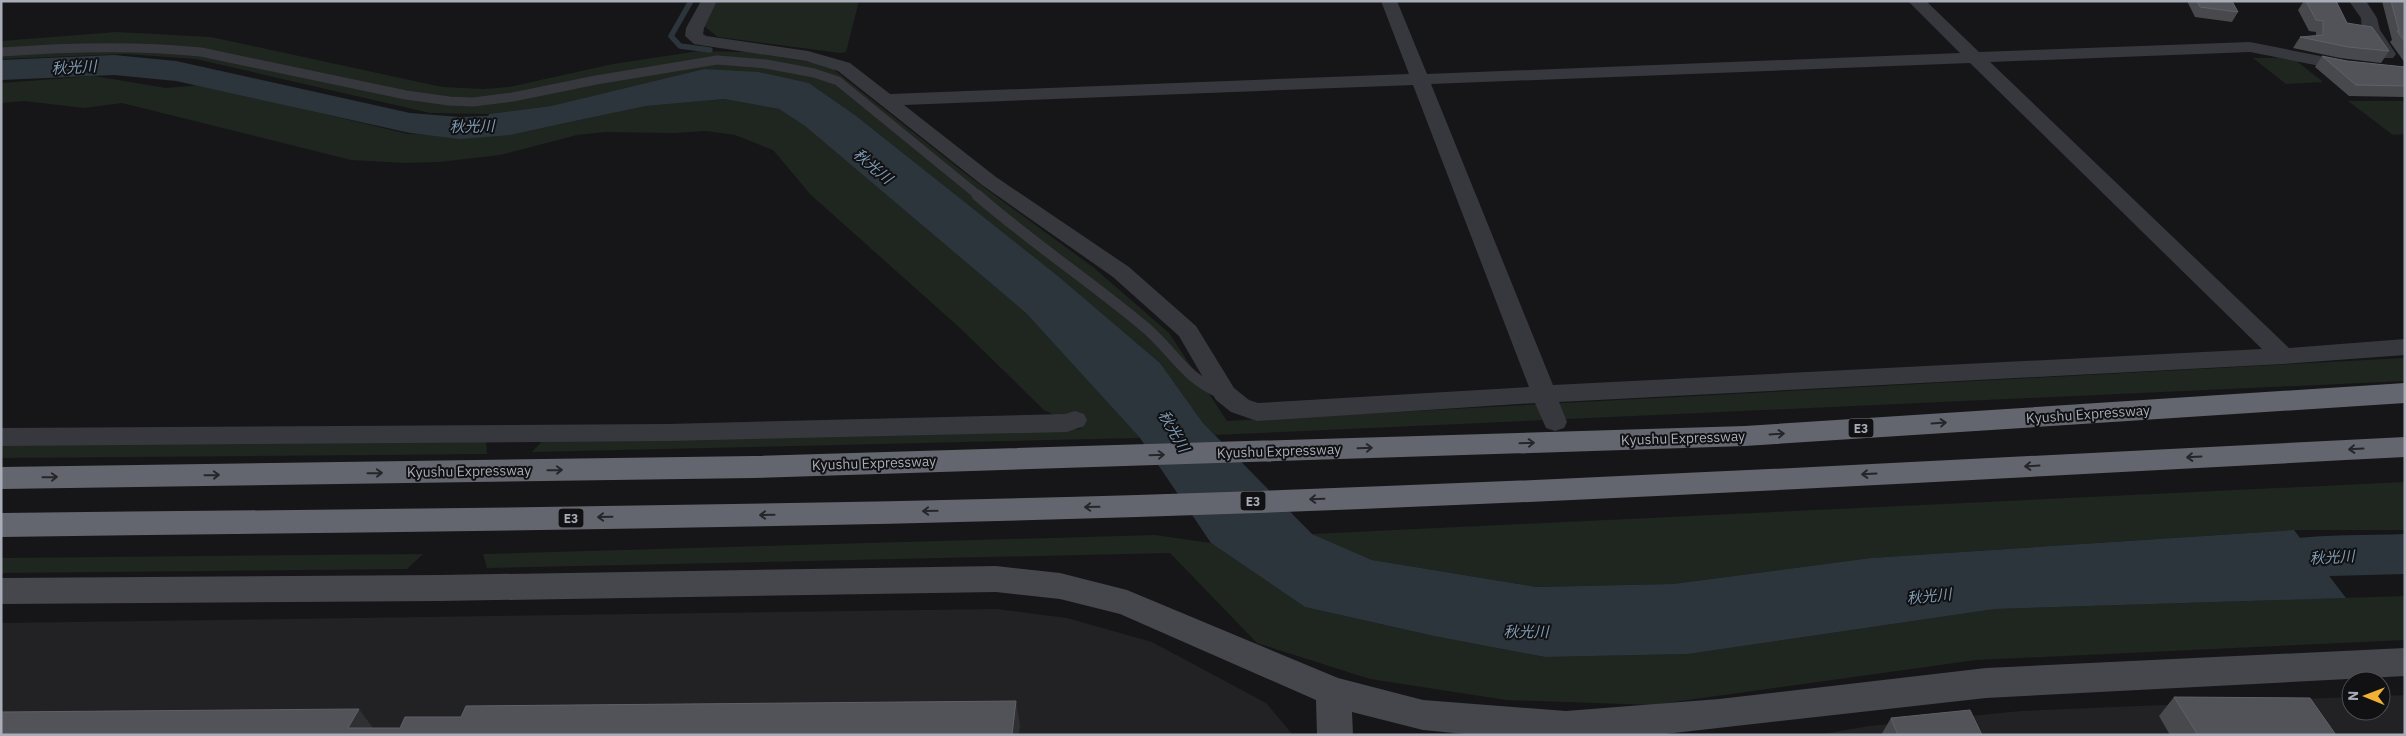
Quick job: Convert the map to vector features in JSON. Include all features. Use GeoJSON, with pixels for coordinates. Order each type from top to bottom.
{"type":"FeatureCollection","features":[{"type":"Feature","properties":{"kind":"highway","name":"Kyushu Expressway"},"geometry":{"type":"LineString","coordinates":[[1,478],[754,467],[1745,436],[2405,393]]}},
{"type":"Feature","properties":{"kind":"highway","name":"E3"},"geometry":{"type":"LineString","coordinates":[[1,525],[740,516],[1141,506],[1751,480],[2405,446]]}},
{"type":"Feature","properties":{"kind":"street"},"geometry":{"type":"LineString","coordinates":[[709,1],[695,28],[694,36],[700,40],[808,56],[836,63],[887,100],[989,181],[1128,278],[1188,330],[1225,394],[1240,406],[1257,412],[1544,394],[2282,356],[2405,347]]}},
{"type":"Feature","properties":{"kind":"street"},"geometry":{"type":"LineString","coordinates":[[1389,1],[1555,422]]}},
{"type":"Feature","properties":{"kind":"street"},"geometry":{"type":"LineString","coordinates":[[1916,1],[2282,356]]}},
{"type":"Feature","properties":{"kind":"street"},"geometry":{"type":"LineString","coordinates":[[2357,1],[2369,18],[2371,30],[2402,72]]}},
{"type":"Feature","properties":{"kind":"street"},"geometry":{"type":"LineString","coordinates":[[887,100],[1973,56],[2250,47],[2340,65],[2402,72]]}},
{"type":"Feature","properties":{"kind":"street"},"geometry":{"type":"LineString","coordinates":[[1,437],[819,430],[1067,423],[1075,420]]}},
{"type":"Feature","properties":{"kind":"street"},"geometry":{"type":"LineString","coordinates":[[1,591],[430,588],[996,579],[1060,586],[1128,603],[1333,692],[1423,715],[1566,727],[1719,714],[1986,683],[2405,662]]}},
{"type":"Feature","properties":{"kind":"street"},"geometry":{"type":"LineString","coordinates":[[1333,692],[1336,735]]}},
{"type":"Feature","properties":{"kind":"lane"},"geometry":{"type":"LineString","coordinates":[[1,52],[90,45],[173,48],[201,52],[406,95],[473,102],[513,97],[596,80],[717,60],[766,64],[814,73],[838,81],[958,178],[1009,223],[1147,329],[1188,374],[1207,388],[1225,394]]}},
{"type":"Feature","properties":{"kind":"shaded area"},"geometry":{"type":"Polygon","coordinates":[[[717,1],[859,1],[846,52],[840,53],[718,37],[704,26],[717,1]]]}},
{"type":"Feature","properties":{"kind":"shaded area"},"geometry":{"type":"Polygon","coordinates":[[[117,32],[211,37],[442,87],[483,89],[509,87],[613,64],[699,51],[748,52],[828,65],[971,178],[1093,267],[1169,333],[1227,421],[2405,358],[2405,381],[1215,435],[1203,423],[1160,363],[1058,276],[855,115],[809,83],[704,69],[551,106],[489,114],[430,113],[196,59],[125,54],[1,59],[1,41],[117,32]]]}},
{"type":"Feature","properties":{"kind":"shaded area"},"geometry":{"type":"Polygon","coordinates":[[[2253,58],[2293,58],[2323,82],[2286,84],[2253,58]]]}},
{"type":"Feature","properties":{"kind":"shaded area"},"geometry":{"type":"Polygon","coordinates":[[[94,76],[166,88],[203,85],[408,134],[480,136],[532,130],[646,106],[724,99],[779,109],[805,126],[1026,313],[1140,438],[532,452],[545,438],[1082,429],[1044,410],[960,328],[811,195],[773,150],[735,135],[706,131],[674,133],[606,132],[577,135],[500,155],[439,162],[404,163],[351,160],[122,103],[84,108],[24,101],[1,103],[1,83],[94,76]]]}},
{"type":"Feature","properties":{"kind":"shaded area"},"geometry":{"type":"Polygon","coordinates":[[[2348,101],[2405,101],[2405,134],[2393,135],[2348,101]]]}},
{"type":"Feature","properties":{"kind":"shaded area"},"geometry":{"type":"Polygon","coordinates":[[[486,438],[487,454],[1,458],[1,444],[486,438]]]}},
{"type":"Feature","properties":{"kind":"shaded area"},"geometry":{"type":"Polygon","coordinates":[[[2405,482],[2405,530],[2294,530],[1871,558],[1673,584],[1536,587],[1372,560],[1312,534],[2405,482]]]}},
{"type":"Feature","properties":{"kind":"shaded area"},"geometry":{"type":"Polygon","coordinates":[[[1155,535],[1211,543],[1305,607],[1434,636],[1545,657],[1688,654],[1995,609],[2405,596],[2405,640],[1976,660],[1652,705],[1506,700],[1370,679],[1257,643],[1170,553],[487,568],[483,554],[1155,535]]]}},
{"type":"Feature","properties":{"kind":"shaded area"},"geometry":{"type":"Polygon","coordinates":[[[423,554],[407,569],[1,573],[1,558],[423,554]]]}},
{"type":"Feature","properties":{"kind":"shaded area"},"geometry":{"type":"Polygon","coordinates":[[[997,609],[1067,618],[1152,642],[1266,703],[1293,735],[1,735],[1,623],[997,609]]]}},
{"type":"Feature","properties":{"kind":"shaded area"},"geometry":{"type":"Polygon","coordinates":[[[2405,695],[2405,735],[1817,735],[1869,726],[2021,711],[2341,697],[2341,721],[2391,721],[2391,696],[2405,695]]]}},
{"type":"Feature","properties":{"kind":"water"},"geometry":{"type":"Polygon","coordinates":[[[704,69],[758,72],[809,83],[855,115],[1058,276],[1160,363],[1203,423],[1312,534],[1372,560],[1536,587],[1673,584],[1871,558],[2294,530],[2346,598],[1995,609],[1688,654],[1545,657],[1434,636],[1305,607],[1211,543],[1140,438],[1026,313],[805,126],[779,109],[724,99],[646,106],[532,130],[480,136],[489,114],[551,106],[704,69]]]}},
{"type":"Feature","properties":{"kind":"building"},"geometry":{"type":"Polygon","coordinates":[[[2197,1],[2232,1],[2238,12],[2200,7],[2197,1]]]}},
{"type":"Feature","properties":{"kind":"building"},"geometry":{"type":"Polygon","coordinates":[[[2306,1],[2336,1],[2347,23],[2372,27],[2389,51],[2348,47],[2300,37],[2323,35],[2323,21],[2316,20],[2306,1]]]}},
{"type":"Feature","properties":{"kind":"building"},"geometry":{"type":"Polygon","coordinates":[[[2391,1],[2405,1],[2405,42],[2397,31],[2399,31],[2391,1]]]}},
{"type":"Feature","properties":{"kind":"building"},"geometry":{"type":"Polygon","coordinates":[[[2322,56],[2347,61],[2405,67],[2405,86],[2356,85],[2322,56]]]}},
{"type":"Feature","properties":{"kind":"building"},"geometry":{"type":"Polygon","coordinates":[[[2174,697],[2310,698],[2336,735],[2198,735],[2174,697]]]}},
{"type":"Feature","properties":{"kind":"building"},"geometry":{"type":"Polygon","coordinates":[[[1016,701],[1012,735],[1,735],[1,712],[359,709],[348,728],[400,728],[405,717],[461,717],[466,706],[1016,701]]]}},
{"type":"Feature","properties":{"kind":"building"},"geometry":{"type":"Polygon","coordinates":[[[1970,710],[1982,735],[1898,735],[1891,718],[1970,710]]]}},
{"type":"Feature","properties":{"kind":"waterway"},"geometry":{"type":"LineString","coordinates":[[691,1],[671,36],[680,46],[710,50]]}},
{"type":"Feature","properties":{"kind":"waterway","name":"秋光川"},"geometry":{"type":"LineString","coordinates":[[1,70],[114,65],[176,71],[410,123],[460,128],[510,125],[543,118]]}},
{"type":"Feature","properties":{"kind":"waterway","name":"秋光川"},"geometry":{"type":"LineString","coordinates":[[2254,564],[2331,556],[2405,554]]}}]}
